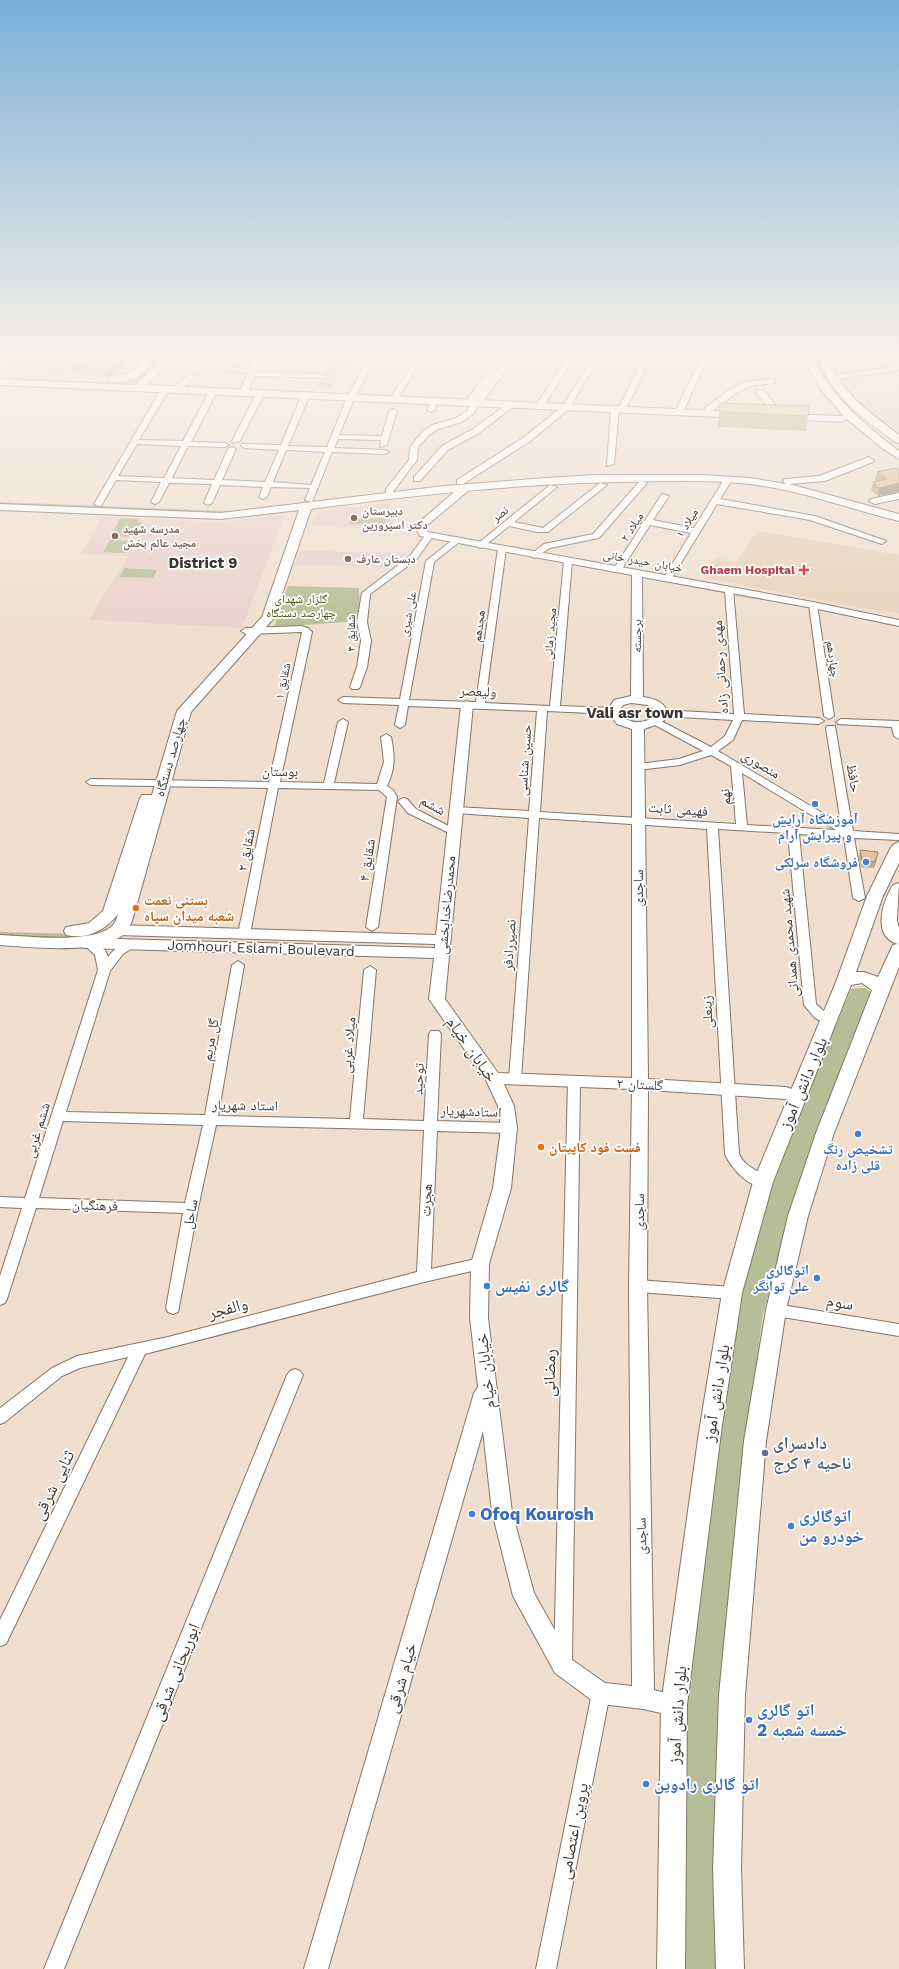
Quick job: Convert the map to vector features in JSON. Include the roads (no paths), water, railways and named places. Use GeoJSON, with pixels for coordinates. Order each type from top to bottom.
{"type":"FeatureCollection","features":[{"type":"Feature","properties":{"kind":"main road"},"geometry":{"type":"LineString","coordinates":[[877,450],[899,468]]}},
{"type":"Feature","properties":{"kind":"main road"},"geometry":{"type":"LineString","coordinates":[[788,481],[821,479],[869,460]]}},
{"type":"Feature","properties":{"kind":"main road"},"geometry":{"type":"LineString","coordinates":[[0,507],[222,516],[388,491],[462,485],[558,480],[588,475],[688,472],[763,477],[788,481],[899,511]]}},
{"type":"Feature","properties":{"kind":"main road"},"geometry":{"type":"LineString","coordinates":[[588,475],[762,482],[791,487],[899,518]]}},
{"type":"Feature","properties":{"kind":"main road"},"geometry":{"type":"LineString","coordinates":[[0,500],[225,509],[304,504],[462,485]]}},
{"type":"Feature","properties":{"kind":"main road"},"geometry":{"type":"LineString","coordinates":[[875,501],[899,496]]}},
{"type":"Feature","properties":{"kind":"main road"},"geometry":{"type":"LineString","coordinates":[[851,497],[899,506]]}},
{"type":"Feature","properties":{"kind":"main road","name":"چهارصد دستگاه"},"geometry":{"type":"LineString","coordinates":[[87,938],[111,912],[157,782],[184,712],[257,624],[304,504]]}},
{"type":"Feature","properties":{"kind":"main road","name":"چهارصد دستگاه"},"geometry":{"type":"LineString","coordinates":[[118,930],[124,920],[157,782]]}},
{"type":"Feature","properties":{"kind":"main road","name":"بلوار دانش آموز"},"geometry":{"type":"LineString","coordinates":[[671,1969],[671,1862],[674,1705],[710,1432],[732,1293],[763,1182],[829,1021],[875,896],[899,847]]}},
{"type":"Feature","properties":{"kind":"main road"},"geometry":{"type":"LineString","coordinates":[[899,888],[889,911],[888,920],[890,928],[899,939]]}},
{"type":"Feature","properties":{"kind":"main road"},"geometry":{"type":"LineString","coordinates":[[0,929],[77,931],[87,938]]}},
{"type":"Feature","properties":{"kind":"main road"},"geometry":{"type":"LineString","coordinates":[[0,940],[101,938],[118,930]]}},
{"type":"Feature","properties":{"kind":"main road"},"geometry":{"type":"LineString","coordinates":[[730,1969],[728,1868],[732,1695],[755,1441],[776,1310],[798,1216],[825,1134],[881,990],[899,949]]}},
{"type":"Feature","properties":{"kind":"main road"},"geometry":{"type":"LineString","coordinates":[[844,982],[853,977],[870,979],[881,990]]}},
{"type":"Feature","properties":{"kind":"street"},"geometry":{"type":"LineString","coordinates":[[98,504],[130,450]]}},
{"type":"Feature","properties":{"kind":"street"},"geometry":{"type":"LineString","coordinates":[[155,502],[183,450]]}},
{"type":"Feature","properties":{"kind":"street"},"geometry":{"type":"LineString","coordinates":[[208,503],[228,450]]}},
{"type":"Feature","properties":{"kind":"street"},"geometry":{"type":"LineString","coordinates":[[263,497],[283,450]]}},
{"type":"Feature","properties":{"kind":"street"},"geometry":{"type":"LineString","coordinates":[[304,504],[330,450],[383,452],[383,450]]}},
{"type":"Feature","properties":{"kind":"street"},"geometry":{"type":"LineString","coordinates":[[388,491],[413,460],[414,450]]}},
{"type":"Feature","properties":{"kind":"street"},"geometry":{"type":"LineString","coordinates":[[417,479],[443,450]]}},
{"type":"Feature","properties":{"kind":"street"},"geometry":{"type":"LineString","coordinates":[[429,536],[424,534],[420,527],[462,485],[512,450]]}},
{"type":"Feature","properties":{"kind":"street"},"geometry":{"type":"LineString","coordinates":[[610,464],[612,450]]}},
{"type":"Feature","properties":{"kind":"street"},"geometry":{"type":"LineString","coordinates":[[114,478],[308,486]]}},
{"type":"Feature","properties":{"kind":"street","name":"نصر"},"geometry":{"type":"LineString","coordinates":[[480,545],[558,480]]}},
{"type":"Feature","properties":{"kind":"street","name":"میلاد ۱"},"geometry":{"type":"LineString","coordinates":[[667,579],[728,480]]}},
{"type":"Feature","properties":{"kind":"street"},"geometry":{"type":"LineString","coordinates":[[534,555],[546,546],[596,536],[644,483]]}},
{"type":"Feature","properties":{"kind":"street"},"geometry":{"type":"LineString","coordinates":[[508,523],[537,530],[545,530],[603,485]]}},
{"type":"Feature","properties":{"kind":"street","name":"میلاد ۲"},"geometry":{"type":"LineString","coordinates":[[617,570],[665,496]]}},
{"type":"Feature","properties":{"kind":"street"},"geometry":{"type":"LineString","coordinates":[[715,501],[812,518],[882,541]]}},
{"type":"Feature","properties":{"kind":"street"},"geometry":{"type":"LineString","coordinates":[[649,522],[696,531]]}},
{"type":"Feature","properties":{"kind":"street","name":"خیابان حیدر خانی"},"geometry":{"type":"LineString","coordinates":[[429,536],[813,605],[899,623]]}},
{"type":"Feature","properties":{"kind":"street","name":"شقایق ۳"},"geometry":{"type":"LineString","coordinates":[[355,686],[362,667],[366,641],[362,622],[366,593],[413,558],[429,536]]}},
{"type":"Feature","properties":{"kind":"street","name":"علی شیری"},"geometry":{"type":"LineString","coordinates":[[400,725],[430,561],[455,541]]}},
{"type":"Feature","properties":{"kind":"street","name":"هجدهم"},"geometry":{"type":"LineString","coordinates":[[480,705],[502,549]]}},
{"type":"Feature","properties":{"kind":"street","name":"مجید زمانی"},"geometry":{"type":"LineString","coordinates":[[555,708],[568,561]]}},
{"type":"Feature","properties":{"kind":"street","name":"برجسته"},"geometry":{"type":"LineString","coordinates":[[637,574],[638,699]]}},
{"type":"Feature","properties":{"kind":"street","name":"مهدی رحمانی زاده"},"geometry":{"type":"LineString","coordinates":[[638,767],[680,762],[711,752],[729,738],[738,717],[729,590]]}},
{"type":"Feature","properties":{"kind":"street","name":"چهاردهم"},"geometry":{"type":"LineString","coordinates":[[813,605],[829,716]]}},
{"type":"Feature","properties":{"kind":"street","name":"شقایق ۱"},"geometry":{"type":"LineString","coordinates":[[257,624],[301,629],[307,632],[274,784]]}},
{"type":"Feature","properties":{"kind":"street"},"geometry":{"type":"LineString","coordinates":[[659,718],[658,705],[645,700],[638,699],[623,701],[618,704],[613,711],[618,719],[630,724],[638,725],[659,718],[738,717],[819,721],[823,726],[831,728],[839,726],[841,722]]}},
{"type":"Feature","properties":{"kind":"street","name":"ولیعصر"},"geometry":{"type":"LineString","coordinates":[[343,700],[613,711]]}},
{"type":"Feature","properties":{"kind":"street","name":"محمدرضاخدابخشی"},"geometry":{"type":"LineString","coordinates":[[437,999],[467,705]]}},
{"type":"Feature","properties":{"kind":"street","name":"حسین شناسی"},"geometry":{"type":"LineString","coordinates":[[534,814],[542,708]]}},
{"type":"Feature","properties":{"kind":"street"},"geometry":{"type":"LineString","coordinates":[[819,721],[821,717],[829,716],[837,718],[841,722],[897,724],[899,736]]}},
{"type":"Feature","properties":{"kind":"street","name":"منصوری"},"geometry":{"type":"LineString","coordinates":[[659,718],[711,752],[736,765],[850,834]]}},
{"type":"Feature","properties":{"kind":"street"},"geometry":{"type":"LineString","coordinates":[[328,786],[343,722]]}},
{"type":"Feature","properties":{"kind":"street","name":"ساجدی"},"geometry":{"type":"LineString","coordinates":[[638,725],[640,1084],[638,1286],[643,1698]]}},
{"type":"Feature","properties":{"kind":"street","name":"حافظ"},"geometry":{"type":"LineString","coordinates":[[831,728],[850,834],[859,898]]}},
{"type":"Feature","properties":{"kind":"street"},"geometry":{"type":"LineString","coordinates":[[381,787],[388,775],[389,753],[386,737]]}},
{"type":"Feature","properties":{"kind":"street","name":"نهم"},"geometry":{"type":"LineString","coordinates":[[736,765],[742,826]]}},
{"type":"Feature","properties":{"kind":"street","name":"بوستان"},"geometry":{"type":"LineString","coordinates":[[91,782],[381,787]]}},
{"type":"Feature","properties":{"kind":"street","name":"شقایق ۲"},"geometry":{"type":"LineString","coordinates":[[246,928],[274,784]]}},
{"type":"Feature","properties":{"kind":"street","name":"شقایق ۴"},"geometry":{"type":"LineString","coordinates":[[372,927],[392,797],[389,792],[381,787]]}},
{"type":"Feature","properties":{"kind":"street","name":"ششم"},"geometry":{"type":"LineString","coordinates":[[403,801],[412,811],[453,831]]}},
{"type":"Feature","properties":{"kind":"street","name":"فهیمی ثابت"},"geometry":{"type":"LineString","coordinates":[[456,810],[742,826],[899,837]]}},
{"type":"Feature","properties":{"kind":"street","name":"نصیررادفر"},"geometry":{"type":"LineString","coordinates":[[515,1079],[534,814]]}},
{"type":"Feature","properties":{"kind":"street","name":"زینعلی"},"geometry":{"type":"LineString","coordinates":[[712,825],[732,1154],[734,1162],[741,1169],[763,1182]]}},
{"type":"Feature","properties":{"kind":"street","name":"شهید محمدی همدانی"},"geometry":{"type":"LineString","coordinates":[[793,830],[810,1005],[819,1015],[829,1021]]}},
{"type":"Feature","properties":{"kind":"street","name":"Jomhouri Eslami Boulevard"},"geometry":{"type":"LineString","coordinates":[[118,930],[246,928],[442,947]]}},
{"type":"Feature","properties":{"kind":"street"},"geometry":{"type":"LineString","coordinates":[[87,938],[101,953],[104,970]]}},
{"type":"Feature","properties":{"kind":"street","name":"Jomhouri Eslami Boulevard"},"geometry":{"type":"LineString","coordinates":[[87,938],[133,944],[442,947]]}},
{"type":"Feature","properties":{"kind":"street"},"geometry":{"type":"LineString","coordinates":[[104,970],[119,950],[133,944]]}},
{"type":"Feature","properties":{"kind":"street","name":"گل مریم"},"geometry":{"type":"LineString","coordinates":[[211,1120],[238,966]]}},
{"type":"Feature","properties":{"kind":"street","name":"ششم غربی"},"geometry":{"type":"LineString","coordinates":[[0,1299],[104,970]]}},
{"type":"Feature","properties":{"kind":"street","name":"میلاد غربی"},"geometry":{"type":"LineString","coordinates":[[356,1123],[370,970]]}},
{"type":"Feature","properties":{"kind":"street","name":"خیابان خیام"},"geometry":{"type":"LineString","coordinates":[[437,999],[493,1078],[506,1106],[509,1128],[502,1188],[480,1264],[479,1318],[502,1512],[524,1596],[563,1666],[601,1693],[643,1698],[674,1705]]}},
{"type":"Feature","properties":{"kind":"street","name":"توحید"},"geometry":{"type":"LineString","coordinates":[[431,1125],[435,1034]]}},
{"type":"Feature","properties":{"kind":"street","name":"گلستان ۲"},"geometry":{"type":"LineString","coordinates":[[493,1078],[640,1084],[786,1093]]}},
{"type":"Feature","properties":{"kind":"street","name":"رمضانی"},"geometry":{"type":"LineString","coordinates":[[563,1666],[574,1081]]}},
{"type":"Feature","properties":{"kind":"street","name":"استاد شهریار"},"geometry":{"type":"LineString","coordinates":[[58,1116],[431,1125]]}},
{"type":"Feature","properties":{"kind":"street","name":"ساحل"},"geometry":{"type":"LineString","coordinates":[[173,1308],[190,1208],[211,1120]]}},
{"type":"Feature","properties":{"kind":"street","name":"استادشهریار"},"geometry":{"type":"LineString","coordinates":[[431,1125],[509,1128]]}},
{"type":"Feature","properties":{"kind":"street","name":"هجرت"},"geometry":{"type":"LineString","coordinates":[[424,1276],[425,1204],[431,1125]]}},
{"type":"Feature","properties":{"kind":"street","name":"فرهنگیان"},"geometry":{"type":"LineString","coordinates":[[0,1202],[190,1208]]}},
{"type":"Feature","properties":{"kind":"street","name":"والفجر"},"geometry":{"type":"LineString","coordinates":[[0,1417],[67,1366],[140,1349],[424,1276],[480,1264]]}},
{"type":"Feature","properties":{"kind":"street"},"geometry":{"type":"LineString","coordinates":[[638,1286],[732,1293]]}},
{"type":"Feature","properties":{"kind":"street","name":"سوم"},"geometry":{"type":"LineString","coordinates":[[776,1310],[899,1330]]}},
{"type":"Feature","properties":{"kind":"street","name":"ثنایی شرقی"},"geometry":{"type":"LineString","coordinates":[[0,1638],[140,1349]]}},
{"type":"Feature","properties":{"kind":"street","name":"ابوریحانی شرقی"},"geometry":{"type":"LineString","coordinates":[[54,1969],[295,1375]]}},
{"type":"Feature","properties":{"kind":"street","name":"خیام شرقی"},"geometry":{"type":"LineString","coordinates":[[316,1969],[486,1387]]}},
{"type":"Feature","properties":{"kind":"street","name":"پروین اعتصامی"},"geometry":{"type":"LineString","coordinates":[[546,1969],[601,1693]]}},
{"type":"Feature","properties":{"kind":"place","name":"دبیرستان دکتر اسپرورین"},"geometry":{"type":"Point","coordinates":[354,518]}},
{"type":"Feature","properties":{"kind":"place","name":"مدرسه شهید مجید عالم بخش"},"geometry":{"type":"Point","coordinates":[115,536]}},
{"type":"Feature","properties":{"kind":"place","name":"دبستان عارف"},"geometry":{"type":"Point","coordinates":[348,559]}},
{"type":"Feature","properties":{"kind":"place","name":"Ghaem Hospital"},"geometry":{"type":"Point","coordinates":[804,570]}},
{"type":"Feature","properties":{"kind":"place","name":"آموزشگاه آرایش و پیرایش آرام"},"geometry":{"type":"Point","coordinates":[815,804]}},
{"type":"Feature","properties":{"kind":"place","name":"فروشگاه سرلکی"},"geometry":{"type":"Point","coordinates":[866,862]}},
{"type":"Feature","properties":{"kind":"place","name":"بستنی نعمت شعبه میدان سپاه"},"geometry":{"type":"Point","coordinates":[136,908]}},
{"type":"Feature","properties":{"kind":"place","name":"تشخیص رنگ قلی زاده"},"geometry":{"type":"Point","coordinates":[858,1134]}},
{"type":"Feature","properties":{"kind":"place","name":"فست فود کاپیتان"},"geometry":{"type":"Point","coordinates":[541,1147]}},
{"type":"Feature","properties":{"kind":"place","name":"اتوگالری علی توانگر"},"geometry":{"type":"Point","coordinates":[817,1278]}},
{"type":"Feature","properties":{"kind":"place","name":"گالری نفیس"},"geometry":{"type":"Point","coordinates":[487,1286]}},
{"type":"Feature","properties":{"kind":"place","name":"دادسرای ناحیه ۴ کرج"},"geometry":{"type":"Point","coordinates":[765,1453]}},
{"type":"Feature","properties":{"kind":"place","name":"Ofoq Kourosh"},"geometry":{"type":"Point","coordinates":[472,1514]}},
{"type":"Feature","properties":{"kind":"place","name":"اتوگالری خودرو من"},"geometry":{"type":"Point","coordinates":[791,1526]}},
{"type":"Feature","properties":{"kind":"place","name":"اتو گالری خمسه شعبه 2"},"geometry":{"type":"Point","coordinates":[749,1720]}},
{"type":"Feature","properties":{"kind":"place","name":"اتو گالری رادوین"},"geometry":{"type":"Point","coordinates":[646,1784]}},
{"type":"Feature","properties":{"kind":"district","name":"District 9"},"geometry":{"type":"Point","coordinates":[203,563]}},
{"type":"Feature","properties":{"kind":"district","name":"Vali asr town"},"geometry":{"type":"Point","coordinates":[635,713]}},
{"type":"Feature","properties":{"kind":"park label","name":"گلزار شهدای چهارصد دستگاه"},"geometry":{"type":"Point","coordinates":[301,606]}}]}
